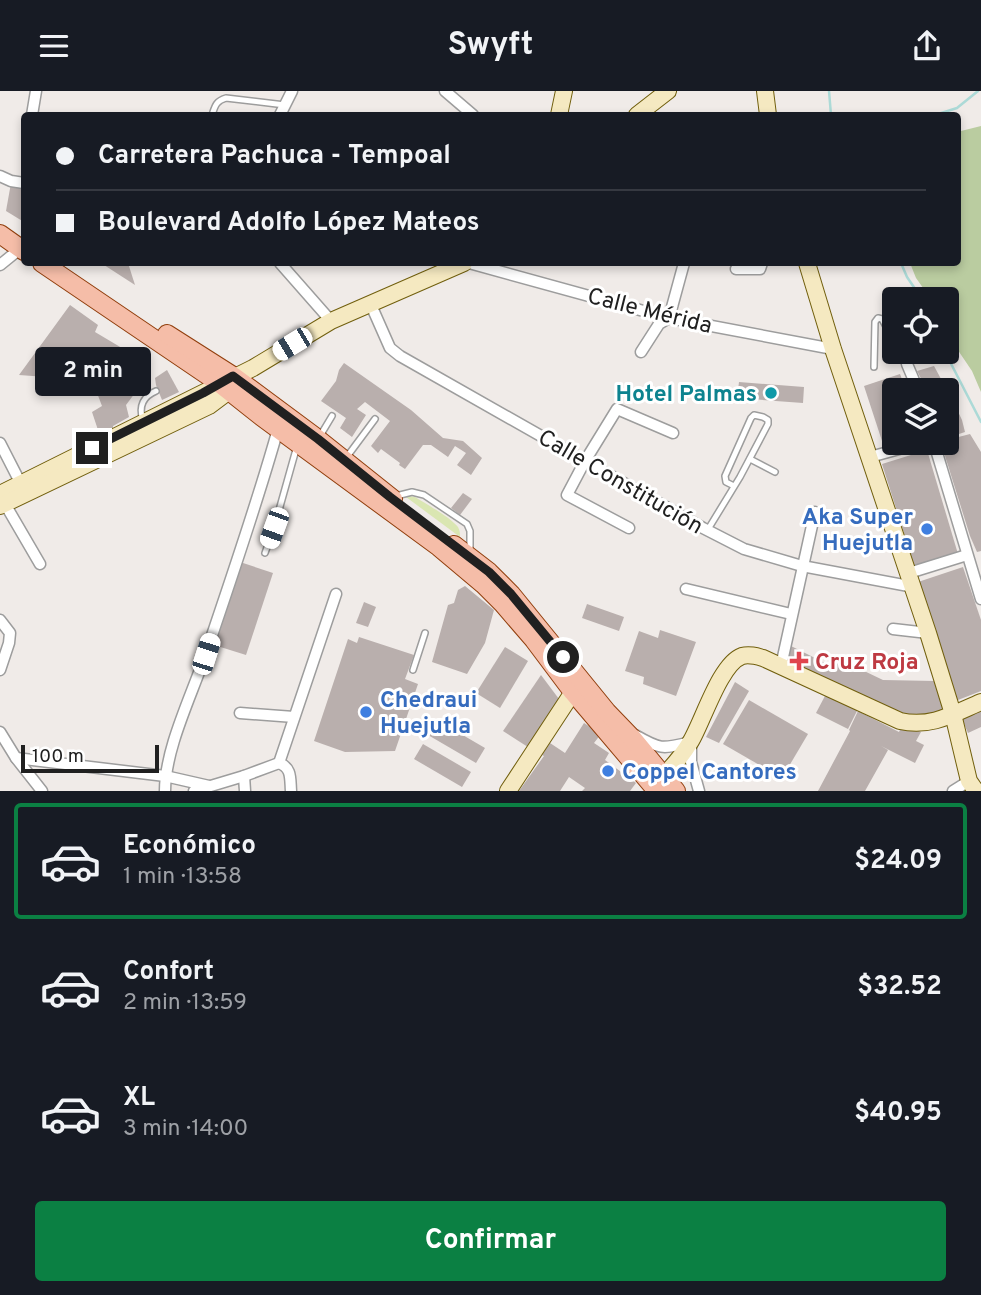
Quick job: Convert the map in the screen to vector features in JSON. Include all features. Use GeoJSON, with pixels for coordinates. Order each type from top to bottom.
{"type":"FeatureCollection","features":[{"type":"Feature","properties":{"kind":"main road"},"geometry":{"type":"LineString","coordinates":[[0,220],[21,243]]}},
{"type":"Feature","properties":{"kind":"main road"},"geometry":{"type":"LineString","coordinates":[[0,234],[21,244]]}},
{"type":"Feature","properties":{"kind":"main road"},"geometry":{"type":"LineString","coordinates":[[47,266],[116,306],[230,383],[386,501]]}},
{"type":"Feature","properties":{"kind":"main road"},"geometry":{"type":"LineString","coordinates":[[66,266],[116,306]]}},
{"type":"Feature","properties":{"kind":"main road"},"geometry":{"type":"LineString","coordinates":[[230,383],[278,429],[309,441],[344,461],[439,547],[470,565],[489,572],[511,594],[623,729],[658,784]]}},
{"type":"Feature","properties":{"kind":"main road"},"geometry":{"type":"LineString","coordinates":[[470,565],[534,640],[573,692],[658,784],[676,791]]}},
{"type":"Feature","properties":{"kind":"street"},"geometry":{"type":"LineString","coordinates":[[32,112],[36,91]]}},
{"type":"Feature","properties":{"kind":"street"},"geometry":{"type":"LineString","coordinates":[[284,112],[292,91]]}},
{"type":"Feature","properties":{"kind":"street"},"geometry":{"type":"LineString","coordinates":[[445,91],[470,112]]}},
{"type":"Feature","properties":{"kind":"street"},"geometry":{"type":"LineString","coordinates":[[560,112],[564,91]]}},
{"type":"Feature","properties":{"kind":"street"},"geometry":{"type":"LineString","coordinates":[[645,112],[668,91]]}},
{"type":"Feature","properties":{"kind":"street"},"geometry":{"type":"LineString","coordinates":[[765,91],[768,112]]}},
{"type":"Feature","properties":{"kind":"street"},"geometry":{"type":"LineString","coordinates":[[0,176],[21,183]]}},
{"type":"Feature","properties":{"kind":"street"},"geometry":{"type":"LineString","coordinates":[[0,265],[21,247]]}},
{"type":"Feature","properties":{"kind":"street"},"geometry":{"type":"LineString","coordinates":[[284,266],[331,321]]}},
{"type":"Feature","properties":{"kind":"street"},"geometry":{"type":"LineString","coordinates":[[2,501],[230,383],[331,321],[457,266]]}},
{"type":"Feature","properties":{"kind":"street","name":"Calle Mérida"},"geometry":{"type":"LineString","coordinates":[[480,266],[669,318],[834,349]]}},
{"type":"Feature","properties":{"kind":"street"},"geometry":{"type":"LineString","coordinates":[[641,352],[659,324],[669,318],[683,266]]}},
{"type":"Feature","properties":{"kind":"street"},"geometry":{"type":"LineString","coordinates":[[736,269],[760,269],[761,266]]}},
{"type":"Feature","properties":{"kind":"street"},"geometry":{"type":"LineString","coordinates":[[808,266],[953,714],[972,786],[953,791]]}},
{"type":"Feature","properties":{"kind":"street","name":"Calle Constitución"},"geometry":{"type":"LineString","coordinates":[[371,305],[390,348],[400,356],[744,549],[802,566],[911,580],[967,555]]}},
{"type":"Feature","properties":{"kind":"street"},"geometry":{"type":"LineString","coordinates":[[907,364],[913,378]]}},
{"type":"Feature","properties":{"kind":"street"},"geometry":{"type":"LineString","coordinates":[[629,528],[567,495],[617,409],[673,433]]}},
{"type":"Feature","properties":{"kind":"street"},"geometry":{"type":"LineString","coordinates":[[2,501],[21,484],[143,428]]}},
{"type":"Feature","properties":{"kind":"street"},"geometry":{"type":"LineString","coordinates":[[165,791],[165,776],[177,735],[206,654],[278,429]]}},
{"type":"Feature","properties":{"kind":"street"},"geometry":{"type":"LineString","coordinates":[[0,443],[21,484]]}},
{"type":"Feature","properties":{"kind":"street"},"geometry":{"type":"LineString","coordinates":[[870,457],[882,454]]}},
{"type":"Feature","properties":{"kind":"street"},"geometry":{"type":"LineString","coordinates":[[938,455],[981,599]]}},
{"type":"Feature","properties":{"kind":"street"},"geometry":{"type":"LineString","coordinates":[[2,501],[40,564]]}},
{"type":"Feature","properties":{"kind":"street"},"geometry":{"type":"LineString","coordinates":[[781,666],[815,512]]}},
{"type":"Feature","properties":{"kind":"street"},"geometry":{"type":"LineString","coordinates":[[686,589],[791,614]]}},
{"type":"Feature","properties":{"kind":"street"},"geometry":{"type":"LineString","coordinates":[[282,764],[294,717],[335,594]]}},
{"type":"Feature","properties":{"kind":"street"},"geometry":{"type":"LineString","coordinates":[[0,620],[10,633],[0,670]]}},
{"type":"Feature","properties":{"kind":"street"},"geometry":{"type":"LineString","coordinates":[[893,629],[928,633]]}},
{"type":"Feature","properties":{"kind":"street"},"geometry":{"type":"LineString","coordinates":[[658,784],[691,742],[727,669],[734,661],[744,656],[751,655],[781,666],[900,721],[913,724],[928,723],[981,702]]}},
{"type":"Feature","properties":{"kind":"street"},"geometry":{"type":"LineString","coordinates":[[508,791],[573,692]]}},
{"type":"Feature","properties":{"kind":"street"},"geometry":{"type":"LineString","coordinates":[[240,713],[294,717]]}},
{"type":"Feature","properties":{"kind":"street"},"geometry":{"type":"LineString","coordinates":[[623,729],[658,747],[667,748],[691,742]]}},
{"type":"Feature","properties":{"kind":"street"},"geometry":{"type":"LineString","coordinates":[[0,732],[42,791]]}},
{"type":"Feature","properties":{"kind":"street"},"geometry":{"type":"LineString","coordinates":[[691,742],[691,762],[699,791]]}},
{"type":"Feature","properties":{"kind":"street"},"geometry":{"type":"LineString","coordinates":[[16,758],[165,776],[209,786]]}},
{"type":"Feature","properties":{"kind":"street"},"geometry":{"type":"LineString","coordinates":[[194,791],[282,764]]}},
{"type":"Feature","properties":{"kind":"street"},"geometry":{"type":"LineString","coordinates":[[282,764],[290,771],[291,791]]}},
{"type":"Feature","properties":{"kind":"street"},"geometry":{"type":"LineString","coordinates":[[244,776],[245,791]]}},
{"type":"Feature","properties":{"kind":"lane"},"geometry":{"type":"LineString","coordinates":[[213,112],[219,100],[226,98],[284,112]]}},
{"type":"Feature","properties":{"kind":"lane"},"geometry":{"type":"LineString","coordinates":[[874,366],[875,322],[878,318],[882,319]]}},
{"type":"Feature","properties":{"kind":"lane"},"geometry":{"type":"LineString","coordinates":[[143,428],[141,405],[145,398],[156,391]]}},
{"type":"Feature","properties":{"kind":"lane"},"geometry":{"type":"LineString","coordinates":[[708,531],[750,459],[768,423],[764,417],[754,415],[748,422],[726,476],[726,482],[734,486]]}},
{"type":"Feature","properties":{"kind":"lane"},"geometry":{"type":"LineString","coordinates":[[265,553],[309,441],[332,416]]}},
{"type":"Feature","properties":{"kind":"lane"},"geometry":{"type":"LineString","coordinates":[[344,461],[375,419]]}},
{"type":"Feature","properties":{"kind":"lane"},"geometry":{"type":"LineString","coordinates":[[750,459],[775,472]]}},
{"type":"Feature","properties":{"kind":"lane"},"geometry":{"type":"LineString","coordinates":[[386,501],[412,492],[424,495],[467,524],[470,531],[470,565]]}},
{"type":"Feature","properties":{"kind":"lane"},"geometry":{"type":"LineString","coordinates":[[413,670],[425,633]]}},
{"type":"Feature","properties":{"kind":"green space"},"geometry":{"type":"Polygon","coordinates":[[[981,126],[981,392],[972,371],[959,352],[959,287],[922,287],[911,266],[961,266],[961,131],[981,126]]]}},
{"type":"Feature","properties":{"kind":"green space"},"geometry":{"type":"Polygon","coordinates":[[[406,497],[415,497],[449,519],[458,527],[460,537],[406,497]]]}},
{"type":"Feature","properties":{"kind":"building"},"geometry":{"type":"Polygon","coordinates":[[[11,183],[21,185],[21,220],[6,211],[11,183]]]}},
{"type":"Feature","properties":{"kind":"building"},"geometry":{"type":"Polygon","coordinates":[[[106,266],[129,266],[135,285],[106,266]]]}},
{"type":"Feature","properties":{"kind":"building"},"geometry":{"type":"Polygon","coordinates":[[[70,305],[98,325],[95,332],[132,354],[115,382],[19,375],[70,305]]]}},
{"type":"Feature","properties":{"kind":"building"},"geometry":{"type":"Polygon","coordinates":[[[135,353],[149,363],[145,369],[150,373],[126,405],[129,417],[113,426],[113,431],[100,436],[92,412],[102,406],[94,385],[116,385],[135,353]]]}},
{"type":"Feature","properties":{"kind":"building"},"geometry":{"type":"Polygon","coordinates":[[[344,363],[411,410],[443,438],[463,441],[482,458],[471,475],[457,465],[466,453],[455,446],[448,457],[431,445],[423,445],[405,469],[381,449],[378,453],[371,446],[390,421],[365,402],[357,409],[366,415],[352,437],[340,428],[346,418],[321,401],[336,381],[344,363]]]}},
{"type":"Feature","properties":{"kind":"building"},"geometry":{"type":"Polygon","coordinates":[[[934,366],[941,378],[921,378],[917,371],[934,366]]]}},
{"type":"Feature","properties":{"kind":"building"},"geometry":{"type":"Polygon","coordinates":[[[167,370],[179,392],[162,400],[155,378],[167,370]]]}},
{"type":"Feature","properties":{"kind":"building"},"geometry":{"type":"Polygon","coordinates":[[[882,380],[882,441],[864,386],[882,380]]]}},
{"type":"Feature","properties":{"kind":"building","name":"Hotel Palmas"},"geometry":{"type":"Polygon","coordinates":[[[739,382],[804,387],[803,403],[737,398],[739,382]]]}},
{"type":"Feature","properties":{"kind":"building"},"geometry":{"type":"Polygon","coordinates":[[[959,414],[962,420],[965,432],[959,434],[959,414]]]}},
{"type":"Feature","properties":{"kind":"building"},"geometry":{"type":"Polygon","coordinates":[[[970,434],[981,452],[981,551],[977,552],[945,455],[959,455],[959,437],[970,434]]]}},
{"type":"Feature","properties":{"kind":"building","name":"Aka Super Huejutla"},"geometry":{"type":"Polygon","coordinates":[[[911,455],[928,455],[958,554],[915,568],[882,464],[911,455]]]}},
{"type":"Feature","properties":{"kind":"building"},"geometry":{"type":"Polygon","coordinates":[[[463,493],[472,499],[460,515],[451,508],[463,493]]]}},
{"type":"Feature","properties":{"kind":"building"},"geometry":{"type":"Polygon","coordinates":[[[240,562],[273,573],[246,655],[214,645],[240,562]]]}},
{"type":"Feature","properties":{"kind":"building"},"geometry":{"type":"Polygon","coordinates":[[[963,567],[981,620],[981,691],[958,700],[955,699],[918,582],[963,567]]]}},
{"type":"Feature","properties":{"kind":"building"},"geometry":{"type":"Polygon","coordinates":[[[465,586],[494,610],[485,643],[467,674],[432,662],[448,605],[454,603],[458,590],[465,586]]]}},
{"type":"Feature","properties":{"kind":"building"},"geometry":{"type":"Polygon","coordinates":[[[364,602],[376,607],[368,627],[356,623],[364,602]]]}},
{"type":"Feature","properties":{"kind":"building"},"geometry":{"type":"Polygon","coordinates":[[[587,604],[624,617],[619,631],[582,618],[587,604]]]}},
{"type":"Feature","properties":{"kind":"building"},"geometry":{"type":"Polygon","coordinates":[[[660,630],[696,642],[676,696],[643,684],[644,677],[625,671],[639,631],[658,638],[660,630]]]}},
{"type":"Feature","properties":{"kind":"building","name":"Chedraui Huejutla"},"geometry":{"type":"Polygon","coordinates":[[[359,637],[414,655],[405,679],[418,684],[395,751],[345,752],[314,741],[348,639],[357,643],[359,637]]]}},
{"type":"Feature","properties":{"kind":"building"},"geometry":{"type":"Polygon","coordinates":[[[789,645],[831,666],[837,658],[883,680],[935,681],[943,710],[923,716],[894,715],[782,664],[789,645]]]}},
{"type":"Feature","properties":{"kind":"building"},"geometry":{"type":"Polygon","coordinates":[[[505,647],[528,661],[500,708],[476,693],[505,647]]]}},
{"type":"Feature","properties":{"kind":"building"},"geometry":{"type":"Polygon","coordinates":[[[541,675],[562,703],[531,749],[503,731],[541,675]]]}},
{"type":"Feature","properties":{"kind":"building"},"geometry":{"type":"Polygon","coordinates":[[[735,682],[749,691],[719,743],[706,737],[735,682]]]}},
{"type":"Feature","properties":{"kind":"building"},"geometry":{"type":"Polygon","coordinates":[[[826,694],[858,709],[848,729],[816,713],[826,694]]]}},
{"type":"Feature","properties":{"kind":"building"},"geometry":{"type":"Polygon","coordinates":[[[749,700],[808,734],[782,778],[723,744],[749,700]]]}},
{"type":"Feature","properties":{"kind":"building"},"geometry":{"type":"Polygon","coordinates":[[[981,709],[981,727],[968,733],[961,717],[981,709]]]}},
{"type":"Feature","properties":{"kind":"building"},"geometry":{"type":"Polygon","coordinates":[[[858,711],[899,732],[903,723],[921,732],[916,741],[924,745],[915,763],[881,746],[888,750],[865,791],[818,791],[850,731],[858,711]]]}},
{"type":"Feature","properties":{"kind":"building"},"geometry":{"type":"Polygon","coordinates":[[[437,720],[485,748],[476,763],[428,735],[437,720]]]}},
{"type":"Feature","properties":{"kind":"building"},"geometry":{"type":"Polygon","coordinates":[[[584,723],[601,734],[594,743],[609,753],[605,760],[636,783],[630,791],[582,791],[585,788],[569,777],[560,791],[519,791],[550,743],[565,753],[584,723]]]}},
{"type":"Feature","properties":{"kind":"building"},"geometry":{"type":"Polygon","coordinates":[[[423,744],[471,772],[462,787],[414,759],[423,744]]]}},
{"type":"Feature","properties":{"kind":"waterway"},"geometry":{"type":"LineString","coordinates":[[829,91],[831,112]]}},
{"type":"Feature","properties":{"kind":"waterway"},"geometry":{"type":"LineString","coordinates":[[944,112],[957,108],[978,91]]}},
{"type":"Feature","properties":{"kind":"waterway"},"geometry":{"type":"LineString","coordinates":[[902,266],[914,287]]}},
{"type":"Feature","properties":{"kind":"waterway"},"geometry":{"type":"LineString","coordinates":[[951,364],[981,422]]}},
{"type":"Feature","properties":{"kind":"place","name":"Hotel Palmas"},"geometry":{"type":"Point","coordinates":[771,393]}},
{"type":"Feature","properties":{"kind":"place","name":"Aka Super Huejutla"},"geometry":{"type":"Point","coordinates":[927,529]}},
{"type":"Feature","properties":{"kind":"place","name":"Cruz Roja"},"geometry":{"type":"Point","coordinates":[799,661]}},
{"type":"Feature","properties":{"kind":"place","name":"Chedraui Huejutla"},"geometry":{"type":"Point","coordinates":[366,712]}},
{"type":"Feature","properties":{"kind":"place","name":"Coppel Cantores"},"geometry":{"type":"Point","coordinates":[608,771]}},
{"type":"Feature","properties":{"kind":"route"},"geometry":{"type":"LineString","coordinates":[[92,448],[233,376],[489,572],[511,594],[563,657]]}}]}
